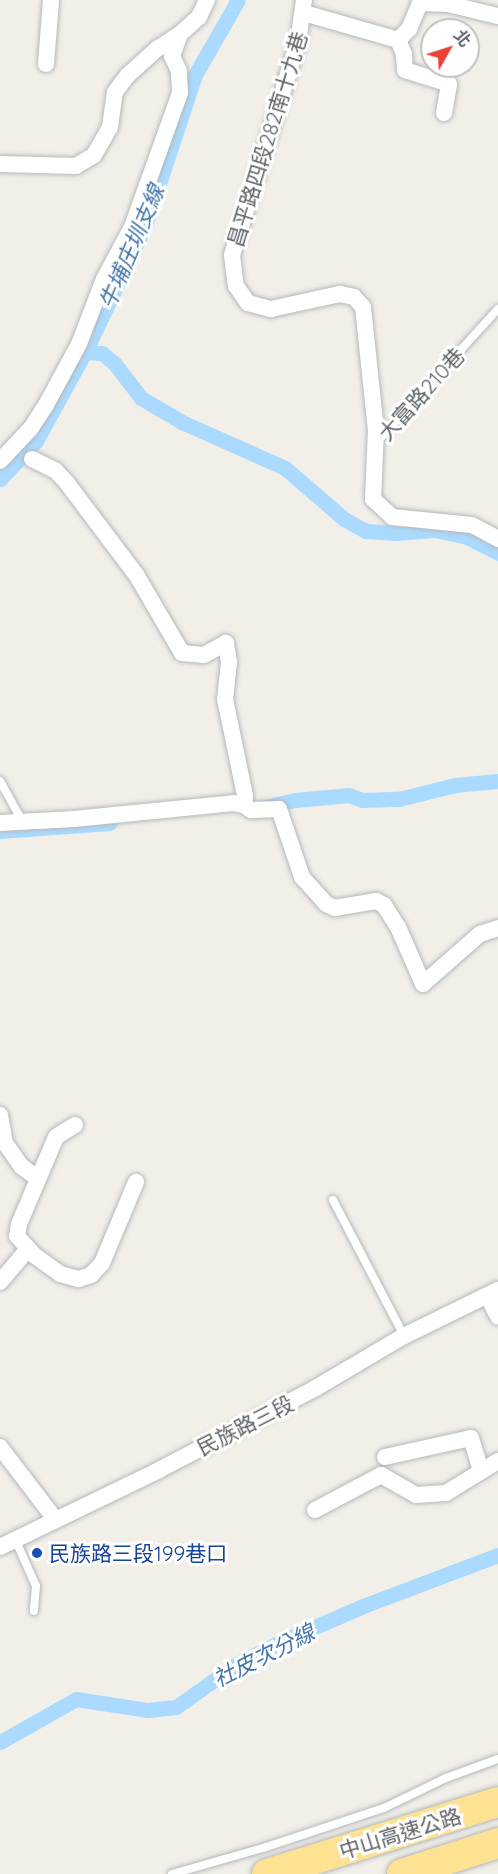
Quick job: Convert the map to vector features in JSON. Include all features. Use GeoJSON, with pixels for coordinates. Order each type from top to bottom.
{"type":"FeatureCollection","features":[{"type":"Feature","properties":{"kind":"highway","name":"中山高速公路"},"geometry":{"type":"LineString","coordinates":[[267,1874],[498,1802]]}},
{"type":"Feature","properties":{"kind":"highway","name":"中山高速公路"},"geometry":{"type":"LineString","coordinates":[[402,1874],[498,1843]]}},
{"type":"Feature","properties":{"kind":"street"},"geometry":{"type":"LineString","coordinates":[[46,63],[51,0]]}},
{"type":"Feature","properties":{"kind":"street"},"geometry":{"type":"LineString","coordinates":[[0,164],[76,166],[94,155],[110,127],[115,92],[128,75],[157,49],[180,34],[199,17],[207,0]]}},
{"type":"Feature","properties":{"kind":"street"},"geometry":{"type":"LineString","coordinates":[[398,40],[409,29],[420,3],[448,4],[498,16]]}},
{"type":"Feature","properties":{"kind":"street"},"geometry":{"type":"LineString","coordinates":[[304,6],[398,40],[404,54],[405,70],[449,84],[444,113]]}},
{"type":"Feature","properties":{"kind":"street","name":"昌平路四段282南十九巷"},"geometry":{"type":"LineString","coordinates":[[304,6],[298,42],[232,255],[236,286],[248,303],[271,309],[340,294],[354,297],[363,307],[376,443]]}},
{"type":"Feature","properties":{"kind":"street"},"geometry":{"type":"LineString","coordinates":[[22,454],[31,428],[79,344],[104,279],[132,227],[180,93],[179,71],[172,56],[180,34]]}},
{"type":"Feature","properties":{"kind":"street","name":"大富路210巷"},"geometry":{"type":"LineString","coordinates":[[376,443],[373,500],[392,518],[472,525],[498,539]]}},
{"type":"Feature","properties":{"kind":"street"},"geometry":{"type":"LineString","coordinates":[[0,461],[22,454],[55,470],[137,576],[182,652],[204,656],[226,643],[229,662],[225,699],[245,796],[244,805]]}},
{"type":"Feature","properties":{"kind":"street"},"geometry":{"type":"LineString","coordinates":[[0,823],[233,803],[244,805],[251,810],[279,809],[302,877],[326,904],[335,908],[376,901],[384,905],[398,927],[423,984],[480,934],[498,928]]}},
{"type":"Feature","properties":{"kind":"street"},"geometry":{"type":"LineString","coordinates":[[0,1115],[4,1143],[21,1166],[38,1179]]}},
{"type":"Feature","properties":{"kind":"street"},"geometry":{"type":"LineString","coordinates":[[75,1125],[56,1137],[19,1224],[17,1236],[28,1249],[60,1274],[79,1279],[91,1275],[102,1263],[136,1182]]}},
{"type":"Feature","properties":{"kind":"street"},"geometry":{"type":"LineString","coordinates":[[0,1282],[28,1249]]}},
{"type":"Feature","properties":{"kind":"street"},"geometry":{"type":"LineString","coordinates":[[493,1294],[498,1317]]}},
{"type":"Feature","properties":{"kind":"street","name":"民族路三段"},"geometry":{"type":"LineString","coordinates":[[4,1544],[159,1470],[314,1389],[404,1336],[493,1294]]}},
{"type":"Feature","properties":{"kind":"street"},"geometry":{"type":"LineString","coordinates":[[385,1457],[471,1438],[481,1471]]}},
{"type":"Feature","properties":{"kind":"street"},"geometry":{"type":"LineString","coordinates":[[0,1447],[55,1518]]}},
{"type":"Feature","properties":{"kind":"street"},"geometry":{"type":"LineString","coordinates":[[315,1510],[381,1475],[416,1495],[446,1493],[498,1461]]}},
{"type":"Feature","properties":{"kind":"lane","name":"大富路210巷"},"geometry":{"type":"LineString","coordinates":[[376,443],[498,309]]}},
{"type":"Feature","properties":{"kind":"lane"},"geometry":{"type":"LineString","coordinates":[[0,781],[19,815],[20,822]]}},
{"type":"Feature","properties":{"kind":"lane"},"geometry":{"type":"LineString","coordinates":[[333,1200],[404,1336]]}},
{"type":"Feature","properties":{"kind":"lane"},"geometry":{"type":"LineString","coordinates":[[4,1544],[36,1586],[34,1611]]}},
{"type":"Feature","properties":{"kind":"lane"},"geometry":{"type":"LineString","coordinates":[[172,1874],[266,1847],[384,1808],[446,1778],[498,1759]]}},
{"type":"Feature","properties":{"kind":"waterway","name":"牛埔庄圳支線"},"geometry":{"type":"LineString","coordinates":[[0,479],[36,441],[85,352],[145,226],[195,75],[238,0]]}},
{"type":"Feature","properties":{"kind":"waterway"},"geometry":{"type":"LineString","coordinates":[[85,352],[102,353],[115,364],[141,398],[184,423],[285,468],[344,519],[366,531],[395,533],[435,530],[467,537],[498,553]]}},
{"type":"Feature","properties":{"kind":"waterway"},"geometry":{"type":"LineString","coordinates":[[265,807],[296,800],[349,795],[362,800],[399,799],[455,785],[498,781]]}},
{"type":"Feature","properties":{"kind":"waterway"},"geometry":{"type":"LineString","coordinates":[[0,831],[110,823]]}},
{"type":"Feature","properties":{"kind":"waterway","name":"社皮次分線"},"geometry":{"type":"LineString","coordinates":[[0,1742],[76,1699],[148,1710],[176,1707],[234,1666],[280,1642],[363,1606],[498,1555]]}},
{"type":"Feature","properties":{"kind":"place","name":"民族路三段199巷口"},"geometry":{"type":"Point","coordinates":[37,1553]}}]}
